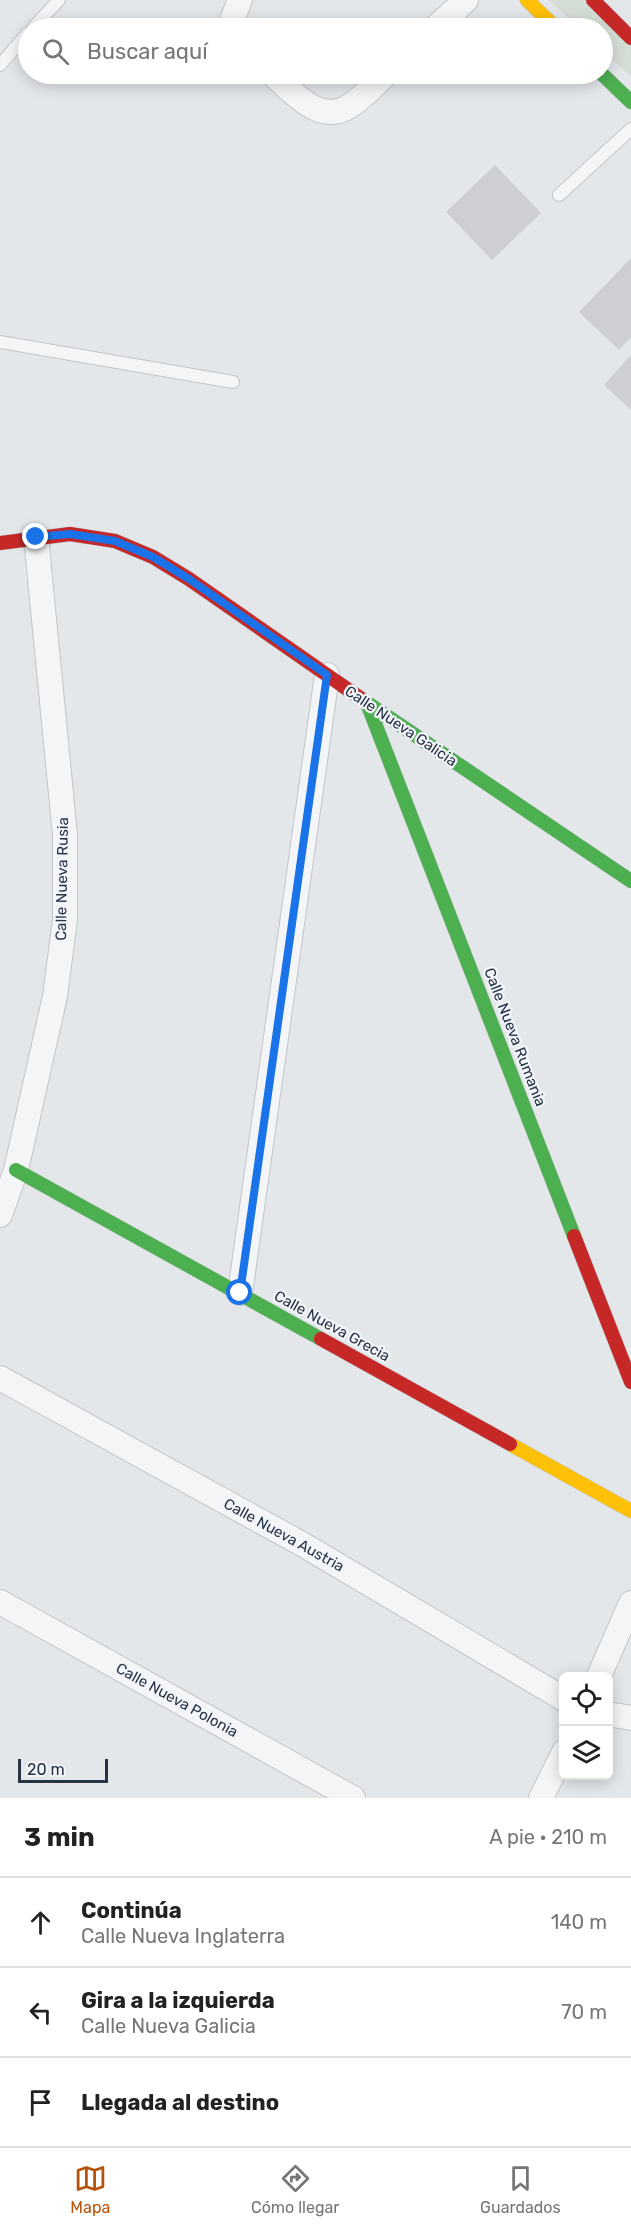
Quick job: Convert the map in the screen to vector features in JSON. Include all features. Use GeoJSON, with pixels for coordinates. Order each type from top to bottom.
{"type":"FeatureCollection","features":[{"type":"Feature","properties":{"kind":"street"},"geometry":{"type":"LineString","coordinates":[[233,18],[240,0]]}},
{"type":"Feature","properties":{"kind":"street"},"geometry":{"type":"LineString","coordinates":[[446,18],[466,0]]}},
{"type":"Feature","properties":{"kind":"street"},"geometry":{"type":"LineString","coordinates":[[527,0],[546,18]]}},
{"type":"Feature","properties":{"kind":"street"},"geometry":{"type":"LineString","coordinates":[[593,0],[611,18]]}},
{"type":"Feature","properties":{"kind":"street"},"geometry":{"type":"LineString","coordinates":[[613,20],[631,38]]}},
{"type":"Feature","properties":{"kind":"street"},"geometry":{"type":"LineString","coordinates":[[284,84],[318,111],[336,112],[351,106],[375,84]]}},
{"type":"Feature","properties":{"kind":"street"},"geometry":{"type":"LineString","coordinates":[[612,84],[631,102]]}},
{"type":"Feature","properties":{"kind":"street","name":"Calle Nueva Galicia"},"geometry":{"type":"LineString","coordinates":[[0,543],[70,534],[115,541],[153,557],[189,579],[631,881]]}},
{"type":"Feature","properties":{"kind":"street","name":"Calle Nueva Rusia"},"geometry":{"type":"LineString","coordinates":[[0,1215],[16,1170],[55,996],[64,920],[65,835],[36,537]]}},
{"type":"Feature","properties":{"kind":"street"},"geometry":{"type":"LineString","coordinates":[[240,1293],[327,675]]}},
{"type":"Feature","properties":{"kind":"street","name":"Calle Nueva Rumania"},"geometry":{"type":"LineString","coordinates":[[368,703],[631,1383]]}},
{"type":"Feature","properties":{"kind":"street","name":"Calle Nueva Grecia"},"geometry":{"type":"LineString","coordinates":[[16,1170],[631,1511]]}},
{"type":"Feature","properties":{"kind":"street","name":"Calle Nueva Austria"},"geometry":{"type":"LineString","coordinates":[[0,1378],[302,1544],[559,1696]]}},
{"type":"Feature","properties":{"kind":"street","name":"Calle Nueva Polonia"},"geometry":{"type":"LineString","coordinates":[[0,1602],[315,1789],[353,1798]]}},
{"type":"Feature","properties":{"kind":"street"},"geometry":{"type":"LineString","coordinates":[[601,1672],[631,1603]]}},
{"type":"Feature","properties":{"kind":"street"},"geometry":{"type":"LineString","coordinates":[[613,1715],[631,1718]]}},
{"type":"Feature","properties":{"kind":"street"},"geometry":{"type":"LineString","coordinates":[[540,1798],[559,1762]]}},
{"type":"Feature","properties":{"kind":"lane"},"geometry":{"type":"LineString","coordinates":[[42,18],[59,0]]}},
{"type":"Feature","properties":{"kind":"lane"},"geometry":{"type":"LineString","coordinates":[[0,64],[18,44]]}},
{"type":"Feature","properties":{"kind":"lane"},"geometry":{"type":"LineString","coordinates":[[559,195],[631,129]]}},
{"type":"Feature","properties":{"kind":"lane"},"geometry":{"type":"LineString","coordinates":[[0,342],[232,382]]}},
{"type":"Feature","properties":{"kind":"shaded area"},"geometry":{"type":"Polygon","coordinates":[[[549,0],[587,0],[605,18],[568,18],[549,0]]]}},
{"type":"Feature","properties":{"kind":"shaded area"},"geometry":{"type":"Polygon","coordinates":[[[613,25],[631,43],[631,77],[613,60],[613,25]]]}},
{"type":"Feature","properties":{"kind":"building"},"geometry":{"type":"Polygon","coordinates":[[[495,165],[541,213],[492,260],[446,212],[495,165]]]}},
{"type":"Feature","properties":{"kind":"building"},"geometry":{"type":"Polygon","coordinates":[[[631,258],[631,337],[619,350],[579,312],[631,258]]]}},
{"type":"Feature","properties":{"kind":"building"},"geometry":{"type":"Polygon","coordinates":[[[631,355],[631,410],[604,385],[631,355]]]}},
{"type":"Feature","properties":{"kind":"traffic: fast"},"geometry":{"type":"LineString","coordinates":[[612,84],[631,102]]}},
{"type":"Feature","properties":{"kind":"traffic: fast"},"geometry":{"type":"LineString","coordinates":[[363,700],[631,881]]}},
{"type":"Feature","properties":{"kind":"traffic: fast"},"geometry":{"type":"LineString","coordinates":[[367,703],[574,1236]]}},
{"type":"Feature","properties":{"kind":"traffic: fast"},"geometry":{"type":"LineString","coordinates":[[16,1170],[321,1339]]}},
{"type":"Feature","properties":{"kind":"traffic: slow"},"geometry":{"type":"LineString","coordinates":[[527,0],[546,18]]}},
{"type":"Feature","properties":{"kind":"traffic: slow"},"geometry":{"type":"LineString","coordinates":[[510,1444],[631,1511]]}},
{"type":"Feature","properties":{"kind":"traffic: jam"},"geometry":{"type":"LineString","coordinates":[[593,0],[611,18]]}},
{"type":"Feature","properties":{"kind":"traffic: jam"},"geometry":{"type":"LineString","coordinates":[[613,20],[631,38]]}},
{"type":"Feature","properties":{"kind":"traffic: jam"},"geometry":{"type":"LineString","coordinates":[[0,543],[70,534],[115,541],[153,557],[189,579],[363,700]]}},
{"type":"Feature","properties":{"kind":"traffic: jam"},"geometry":{"type":"LineString","coordinates":[[574,1236],[631,1382]]}},
{"type":"Feature","properties":{"kind":"traffic: jam"},"geometry":{"type":"LineString","coordinates":[[321,1339],[510,1444]]}},
{"type":"Feature","properties":{"kind":"route"},"geometry":{"type":"LineString","coordinates":[[36,537],[70,534],[115,541],[153,557],[189,579],[327,675],[240,1293]]}}]}
